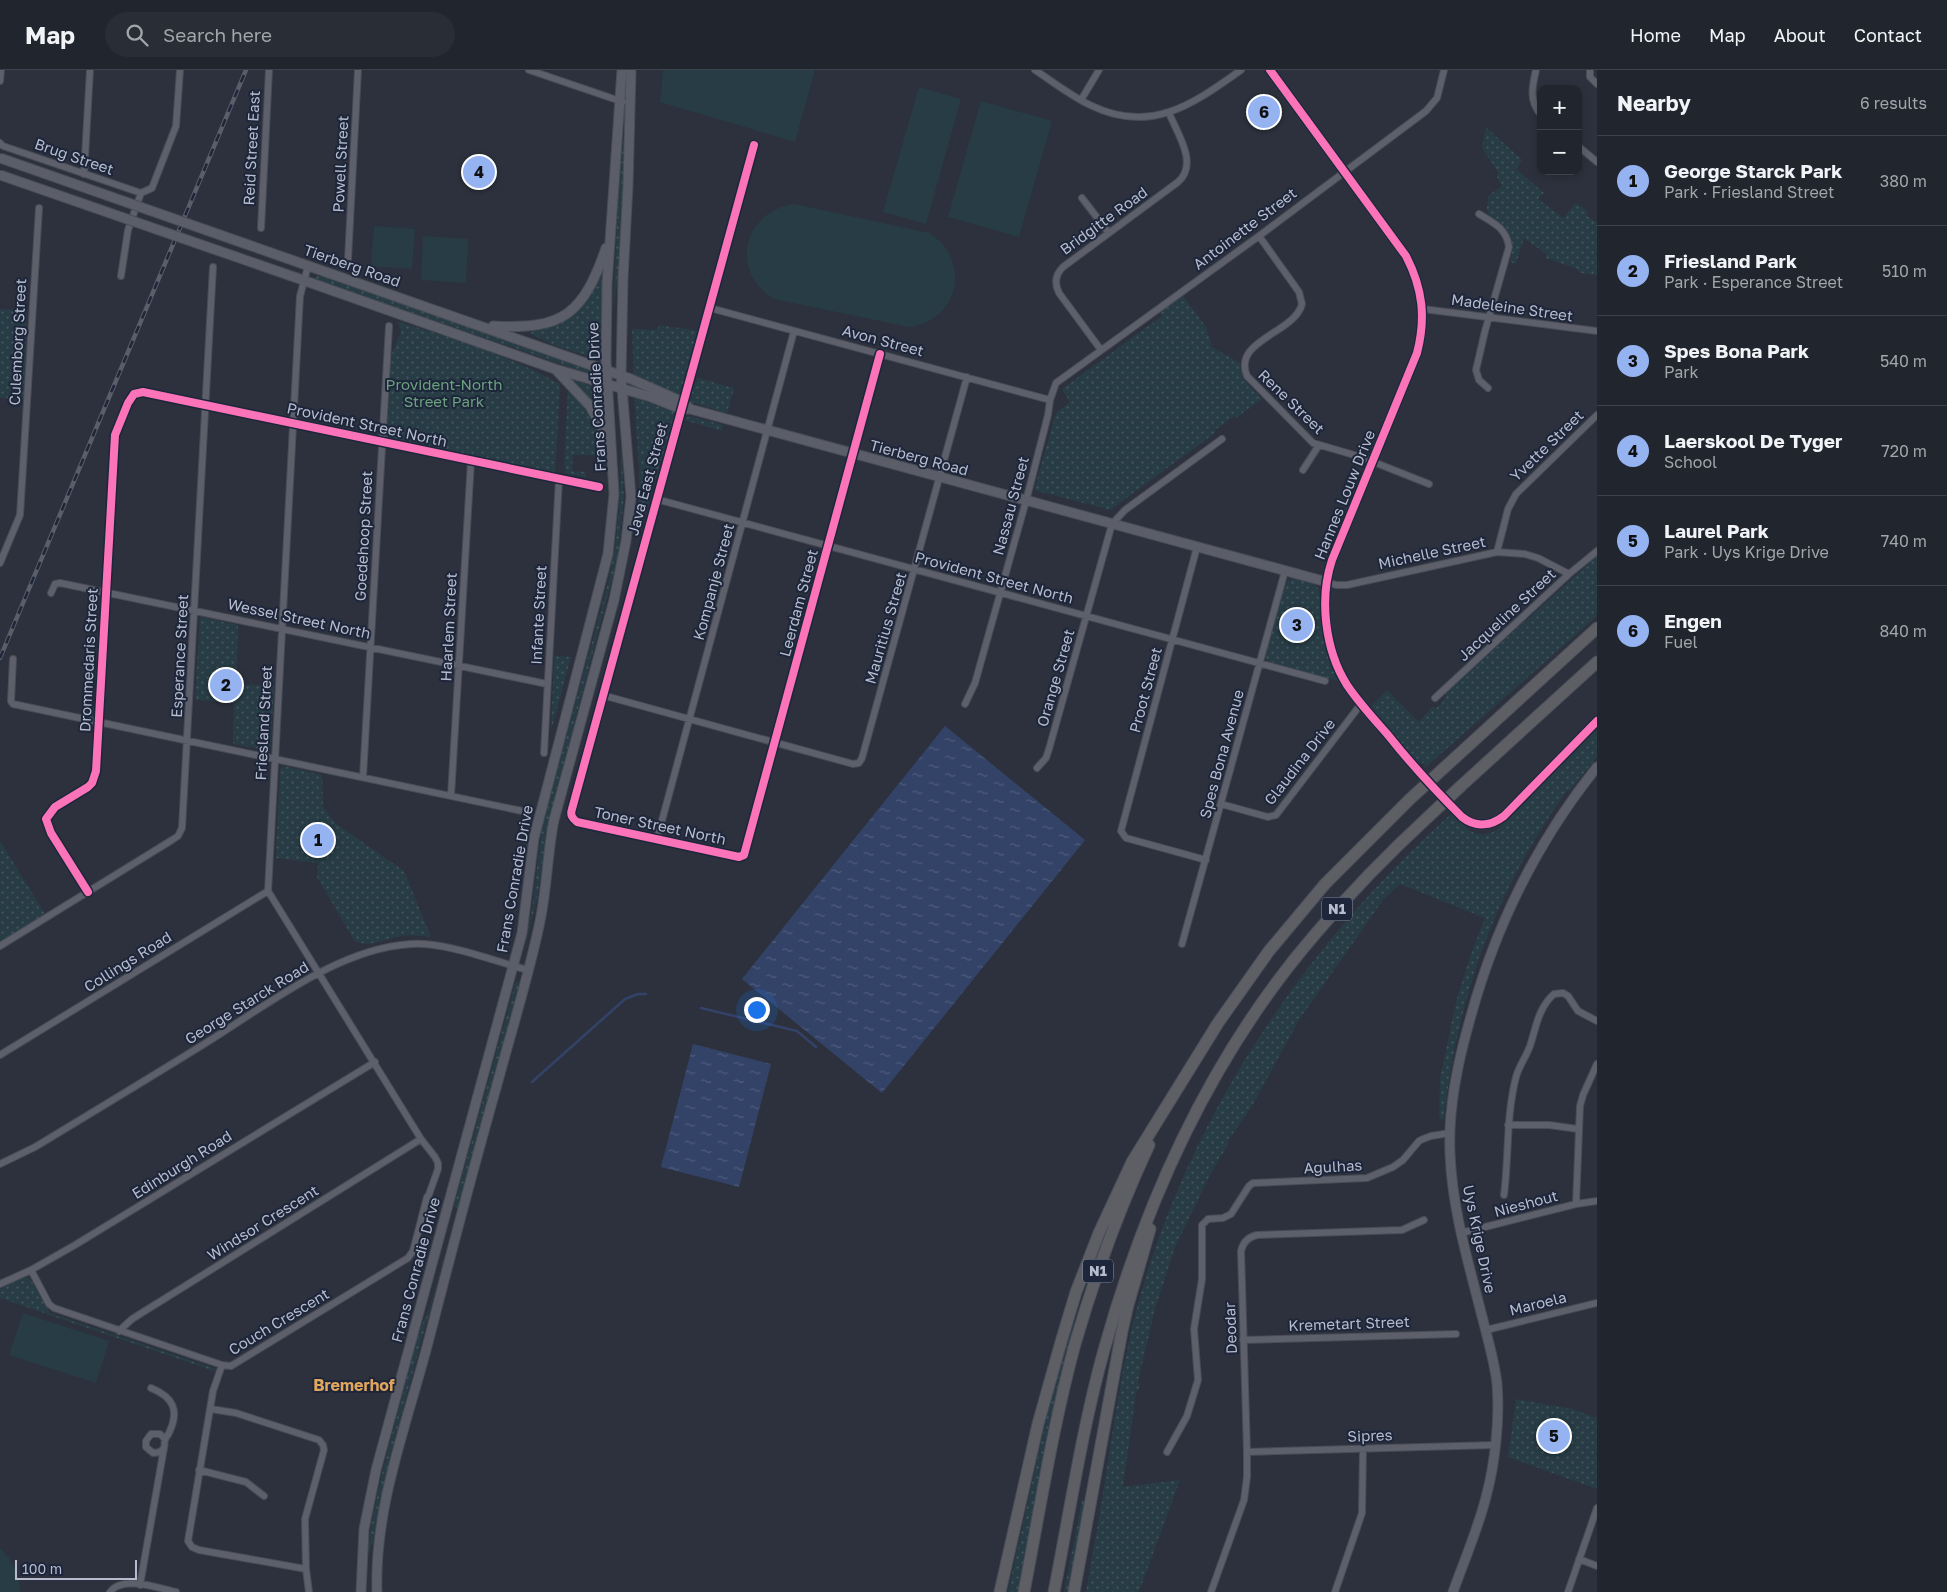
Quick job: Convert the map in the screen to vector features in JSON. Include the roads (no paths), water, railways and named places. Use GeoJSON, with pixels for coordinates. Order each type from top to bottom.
{"type":"FeatureCollection","features":[{"type":"Feature","properties":{"kind":"highway","name":"N1"},"geometry":{"type":"LineString","coordinates":[[1024,1592],[1059,1411],[1075,1344],[1095,1280],[1132,1181],[1161,1120],[1192,1064],[1244,985],[1296,917],[1356,851],[1597,628]]}},
{"type":"Feature","properties":{"kind":"highway","name":"N1"},"geometry":{"type":"LineString","coordinates":[[1054,1592],[1088,1414],[1104,1352],[1134,1255],[1169,1168],[1219,1072],[1258,1010],[1289,968],[1316,933],[1380,862],[1597,662]]}},
{"type":"Feature","properties":{"kind":"highway"},"geometry":{"type":"LineString","coordinates":[[1000,1592],[1038,1424],[1076,1292],[1099,1233],[1132,1162],[1192,1064]]}},
{"type":"Feature","properties":{"kind":"highway"},"geometry":{"type":"LineString","coordinates":[[1074,1592],[1105,1419],[1128,1305],[1169,1168]]}},
{"type":"Feature","properties":{"kind":"main road","name":"Frans Conradie Drive"},"geometry":{"type":"LineString","coordinates":[[377,1592],[376,1566],[378,1545],[395,1462],[528,970],[539,926],[548,849],[554,820],[614,600],[626,540],[631,497],[621,376],[625,102],[622,70]]}},
{"type":"Feature","properties":{"kind":"main road","name":"Frans Conradie Drive"},"geometry":{"type":"LineString","coordinates":[[362,1592],[364,1529],[376,1470],[513,966],[525,916],[534,838],[539,816],[608,554],[614,494],[607,385],[606,335],[610,236],[625,102],[631,70]]}},
{"type":"Feature","properties":{"kind":"main road","name":"Hannes Louw Drive"},"geometry":{"type":"LineString","coordinates":[[1270,70],[1406,256],[1417,283],[1423,309],[1422,329],[1417,354],[1332,560],[1327,582],[1326,613],[1331,648],[1344,679],[1361,704],[1412,764],[1462,817],[1468,822],[1481,825],[1494,823],[1504,816],[1597,721]]}},
{"type":"Feature","properties":{"kind":"main road","name":"Tierberg Road"},"geometry":{"type":"LineString","coordinates":[[0,158],[607,370],[685,407]]}},
{"type":"Feature","properties":{"kind":"main road","name":"Tierberg Road"},"geometry":{"type":"LineString","coordinates":[[0,175],[555,369],[622,390],[1327,582]]}},
{"type":"Feature","properties":{"kind":"main road"},"geometry":{"type":"LineString","coordinates":[[480,326],[531,327],[545,324],[567,314],[581,301],[591,287],[610,236]]}},
{"type":"Feature","properties":{"kind":"main road"},"geometry":{"type":"LineString","coordinates":[[555,369],[590,406],[612,446]]}},
{"type":"Feature","properties":{"kind":"main road","name":"Uys Krige Drive"},"geometry":{"type":"LineString","coordinates":[[1453,1592],[1486,1498],[1497,1417],[1497,1383],[1454,1200],[1450,1134],[1460,1058],[1490,953],[1520,886],[1542,844],[1565,809],[1597,767]]}},
{"type":"Feature","properties":{"kind":"street"},"geometry":{"type":"LineString","coordinates":[[0,81],[1,70]]}},
{"type":"Feature","properties":{"kind":"street"},"geometry":{"type":"LineString","coordinates":[[84,174],[90,70]]}},
{"type":"Feature","properties":{"kind":"street"},"geometry":{"type":"LineString","coordinates":[[121,276],[128,230],[141,193],[152,188],[173,136],[178,115],[180,70]]}},
{"type":"Feature","properties":{"kind":"street","name":"Reid Street East"},"geometry":{"type":"LineString","coordinates":[[261,228],[269,70]]}},
{"type":"Feature","properties":{"kind":"street","name":"Powell Street"},"geometry":{"type":"LineString","coordinates":[[348,259],[358,70]]}},
{"type":"Feature","properties":{"kind":"street"},"geometry":{"type":"LineString","coordinates":[[1035,70],[1081,100],[1103,110],[1128,116],[1169,113],[1192,103],[1241,70]]}},
{"type":"Feature","properties":{"kind":"street"},"geometry":{"type":"LineString","coordinates":[[1081,100],[1099,70]]}},
{"type":"Feature","properties":{"kind":"street","name":"Antoinette Street"},"geometry":{"type":"LineString","coordinates":[[1050,400],[1053,389],[1058,381],[1259,236],[1430,107],[1440,92],[1444,70]]}},
{"type":"Feature","properties":{"kind":"street"},"geometry":{"type":"LineString","coordinates":[[1536,70],[1531,94],[1537,110]]}},
{"type":"Feature","properties":{"kind":"street"},"geometry":{"type":"LineString","coordinates":[[1590,70],[1590,77],[1597,84]]}},
{"type":"Feature","properties":{"kind":"street"},"geometry":{"type":"LineString","coordinates":[[533,71],[625,102]]}},
{"type":"Feature","properties":{"kind":"street","name":"Bridgitte Road"},"geometry":{"type":"LineString","coordinates":[[1101,350],[1059,293],[1056,282],[1058,274],[1063,266],[1178,182],[1186,172],[1188,163],[1186,154],[1169,113]]}},
{"type":"Feature","properties":{"kind":"street","name":"Brug Street"},"geometry":{"type":"LineString","coordinates":[[0,143],[3,146],[141,193]]}},
{"type":"Feature","properties":{"kind":"street","name":"Java East Street"},"geometry":{"type":"LineString","coordinates":[[574,820],[571,814],[572,808],[602,695],[656,499],[685,407],[754,145]]}},
{"type":"Feature","properties":{"kind":"street"},"geometry":{"type":"LineString","coordinates":[[1582,149],[1597,162]]}},
{"type":"Feature","properties":{"kind":"street"},"geometry":{"type":"LineString","coordinates":[[1082,198],[1108,233]]}},
{"type":"Feature","properties":{"kind":"street","name":"Culemborg Street"},"geometry":{"type":"LineString","coordinates":[[0,563],[20,515],[39,208]]}},
{"type":"Feature","properties":{"kind":"street"},"geometry":{"type":"LineString","coordinates":[[1479,214],[1503,231],[1508,239],[1509,247],[1488,318],[1476,370],[1479,380],[1488,388]]}},
{"type":"Feature","properties":{"kind":"street","name":"Rene Street"},"geometry":{"type":"LineString","coordinates":[[1259,236],[1300,292],[1302,304],[1300,310],[1292,319],[1249,352],[1244,364],[1245,372],[1254,384],[1313,443],[1374,462],[1429,484]]}},
{"type":"Feature","properties":{"kind":"street","name":"Friesland Street"},"geometry":{"type":"LineString","coordinates":[[268,891],[300,279],[304,264]]}},
{"type":"Feature","properties":{"kind":"street","name":"Esperance Street"},"geometry":{"type":"LineString","coordinates":[[0,946],[172,840],[180,832],[183,823],[213,267]]}},
{"type":"Feature","properties":{"kind":"street","name":"Avon Street"},"geometry":{"type":"LineString","coordinates":[[710,308],[1050,400]]}},
{"type":"Feature","properties":{"kind":"street","name":"Madeleine Street"},"geometry":{"type":"LineString","coordinates":[[1423,309],[1597,332]]}},
{"type":"Feature","properties":{"kind":"street","name":"Goedehoop Street"},"geometry":{"type":"LineString","coordinates":[[363,777],[389,326]]}},
{"type":"Feature","properties":{"kind":"street","name":"Kompanje Street"},"geometry":{"type":"LineString","coordinates":[[657,839],[794,331]]}},
{"type":"Feature","properties":{"kind":"street","name":"Leerdam Street"},"geometry":{"type":"LineString","coordinates":[[740,857],[744,853],[880,354]]}},
{"type":"Feature","properties":{"kind":"street","name":"Mauritius Street"},"geometry":{"type":"LineString","coordinates":[[774,743],[854,764],[859,763],[862,758],[967,377]]}},
{"type":"Feature","properties":{"kind":"street","name":"Provident Street North"},"geometry":{"type":"LineString","coordinates":[[131,398],[136,393],[143,392],[599,487]]}},
{"type":"Feature","properties":{"kind":"street","name":"Drommedaris Street"},"geometry":{"type":"LineString","coordinates":[[88,892],[51,833],[46,819],[55,807],[92,783],[96,771],[115,435],[131,398]]}},
{"type":"Feature","properties":{"kind":"street","name":"Nassau Street"},"geometry":{"type":"LineString","coordinates":[[964,704],[975,683],[1026,501],[1048,415],[1050,400]]}},
{"type":"Feature","properties":{"kind":"street","name":"Yvette Street"},"geometry":{"type":"LineString","coordinates":[[1497,552],[1508,508],[1516,494],[1597,415]]}},
{"type":"Feature","properties":{"kind":"street","name":"Orange Street"},"geometry":{"type":"LineString","coordinates":[[1037,768],[1048,754],[1112,524],[1125,510],[1222,439]]}},
{"type":"Feature","properties":{"kind":"street","name":"Rene Street"},"geometry":{"type":"LineString","coordinates":[[1303,470],[1319,446]]}},
{"type":"Feature","properties":{"kind":"street","name":"Haarlem Street"},"geometry":{"type":"LineString","coordinates":[[451,796],[471,460]]}},
{"type":"Feature","properties":{"kind":"street","name":"Infante Street"},"geometry":{"type":"LineString","coordinates":[[544,753],[559,479]]}},
{"type":"Feature","properties":{"kind":"street","name":"Provident Street North"},"geometry":{"type":"LineString","coordinates":[[656,499],[1325,681]]}},
{"type":"Feature","properties":{"kind":"street","name":"Proot Street"},"geometry":{"type":"LineString","coordinates":[[1197,547],[1121,834],[1126,838],[1206,860]]}},
{"type":"Feature","properties":{"kind":"street","name":"Jacqueline Street"},"geometry":{"type":"LineString","coordinates":[[1435,698],[1569,574],[1597,551]]}},
{"type":"Feature","properties":{"kind":"street","name":"Michelle Street"},"geometry":{"type":"LineString","coordinates":[[1327,582],[1336,585],[1347,585],[1497,552],[1525,554],[1550,563],[1569,574]]}},
{"type":"Feature","properties":{"kind":"street","name":"Spes Bona Avenue"},"geometry":{"type":"LineString","coordinates":[[1182,944],[1285,571]]}},
{"type":"Feature","properties":{"kind":"street","name":"Wessel Street North"},"geometry":{"type":"LineString","coordinates":[[52,593],[54,585],[58,583],[548,684]]}},
{"type":"Feature","properties":{"kind":"street"},"geometry":{"type":"LineString","coordinates":[[13,659],[11,701],[13,704],[522,811]]}},
{"type":"Feature","properties":{"kind":"street"},"geometry":{"type":"LineString","coordinates":[[602,695],[774,743]]}},
{"type":"Feature","properties":{"kind":"street","name":"Glaudina Drive"},"geometry":{"type":"LineString","coordinates":[[1221,804],[1268,816],[1276,815],[1361,704]]}},
{"type":"Feature","properties":{"kind":"street","name":"Toner Street North"},"geometry":{"type":"LineString","coordinates":[[574,820],[740,857]]}},
{"type":"Feature","properties":{"kind":"street"},"geometry":{"type":"LineString","coordinates":[[268,891],[320,972],[423,1142]]}},
{"type":"Feature","properties":{"kind":"street","name":"Collings Road"},"geometry":{"type":"LineString","coordinates":[[0,1055],[268,891]]}},
{"type":"Feature","properties":{"kind":"street","name":"George Starck Road"},"geometry":{"type":"LineString","coordinates":[[0,1164],[35,1147],[320,972],[363,953],[410,944],[427,944],[449,948],[528,970]]}},
{"type":"Feature","properties":{"kind":"street"},"geometry":{"type":"LineString","coordinates":[[1504,1196],[1508,1165],[1506,1145],[1508,1125],[1516,1076],[1528,1050],[1536,1022],[1552,996],[1558,992],[1566,994],[1576,1009],[1597,1021]]}},
{"type":"Feature","properties":{"kind":"street","name":"Edinburgh Road"},"geometry":{"type":"LineString","coordinates":[[0,1284],[31,1270],[75,1245],[374,1062]]}},
{"type":"Feature","properties":{"kind":"street"},"geometry":{"type":"LineString","coordinates":[[1576,1204],[1578,1128],[1583,1095],[1597,1064]]}},
{"type":"Feature","properties":{"kind":"street"},"geometry":{"type":"LineString","coordinates":[[1508,1125],[1549,1125],[1578,1128]]}},
{"type":"Feature","properties":{"kind":"street","name":"Agulhas"},"geometry":{"type":"LineString","coordinates":[[1167,1452],[1187,1416],[1198,1380],[1194,1329],[1202,1279],[1202,1224],[1208,1219],[1227,1217],[1249,1186],[1255,1183],[1366,1178],[1393,1167],[1419,1141],[1431,1136],[1450,1134]]}},
{"type":"Feature","properties":{"kind":"street","name":"Couch Crescent"},"geometry":{"type":"LineString","coordinates":[[31,1270],[49,1304],[54,1308],[222,1365],[231,1366],[406,1260],[413,1251],[434,1166],[423,1142]]}},
{"type":"Feature","properties":{"kind":"street","name":"Windsor Crescent"},"geometry":{"type":"LineString","coordinates":[[120,1331],[132,1319],[423,1142]]}},
{"type":"Feature","properties":{"kind":"street","name":"Nieshout"},"geometry":{"type":"LineString","coordinates":[[1461,1233],[1576,1204],[1597,1201]]}},
{"type":"Feature","properties":{"kind":"street","name":"Deodar"},"geometry":{"type":"LineString","coordinates":[[1211,1592],[1244,1500],[1247,1484],[1241,1251],[1244,1242],[1249,1237],[1256,1235],[1402,1230],[1424,1220]]}},
{"type":"Feature","properties":{"kind":"street","name":"Maroela"},"geometry":{"type":"LineString","coordinates":[[1486,1330],[1597,1303]]}},
{"type":"Feature","properties":{"kind":"street","name":"Kremetart Street"},"geometry":{"type":"LineString","coordinates":[[1243,1340],[1456,1334]]}},
{"type":"Feature","properties":{"kind":"street"},"geometry":{"type":"LineString","coordinates":[[222,1365],[213,1391],[188,1541],[192,1547],[198,1550],[306,1569]]}},
{"type":"Feature","properties":{"kind":"street"},"geometry":{"type":"LineString","coordinates":[[140,1585],[165,1439],[171,1428],[174,1407],[168,1397],[151,1388]]}},
{"type":"Feature","properties":{"kind":"street"},"geometry":{"type":"LineString","coordinates":[[210,1409],[236,1412],[319,1440],[324,1445],[305,1519],[306,1569],[309,1592]]}},
{"type":"Feature","properties":{"kind":"street"},"geometry":{"type":"LineString","coordinates":[[162,1465],[156,1453],[151,1452],[146,1447],[147,1438],[151,1434],[157,1433],[165,1439]]}},
{"type":"Feature","properties":{"kind":"street","name":"Sipres"},"geometry":{"type":"LineString","coordinates":[[1247,1452],[1494,1445]]}},
{"type":"Feature","properties":{"kind":"street"},"geometry":{"type":"LineString","coordinates":[[156,1453],[164,1448]]}},
{"type":"Feature","properties":{"kind":"street"},"geometry":{"type":"LineString","coordinates":[[1334,1592],[1362,1513],[1363,1449]]}},
{"type":"Feature","properties":{"kind":"street"},"geometry":{"type":"LineString","coordinates":[[199,1470],[246,1482],[264,1496]]}},
{"type":"Feature","properties":{"kind":"street"},"geometry":{"type":"LineString","coordinates":[[1568,1592],[1597,1508]]}},
{"type":"Feature","properties":{"kind":"street"},"geometry":{"type":"LineString","coordinates":[[1579,1559],[1597,1566]]}},
{"type":"Feature","properties":{"kind":"street"},"geometry":{"type":"LineString","coordinates":[[110,1591],[120,1584],[140,1585],[176,1592]]}},
{"type":"Feature","properties":{"kind":"water"},"geometry":{"type":"Polygon","coordinates":[[[945,726],[1085,840],[882,1093],[742,979],[945,726]]]}},
{"type":"Feature","properties":{"kind":"water"},"geometry":{"type":"Polygon","coordinates":[[[693,1044],[771,1064],[739,1187],[661,1167],[693,1044]]]}},
{"type":"Feature","properties":{"kind":"waterway"},"geometry":{"type":"LineString","coordinates":[[532,1082],[625,999],[638,994],[646,994]]}},
{"type":"Feature","properties":{"kind":"waterway"},"geometry":{"type":"LineString","coordinates":[[701,1008],[797,1031],[816,1047]]}},
{"type":"Feature","properties":{"kind":"railway"},"geometry":{"type":"LineString","coordinates":[[0,658],[246,70]]}},
{"type":"Feature","properties":{"kind":"place","name":"Engen"},"geometry":{"type":"Point","coordinates":[1264,112]}},
{"type":"Feature","properties":{"kind":"place","name":"Laerskool De Tyger"},"geometry":{"type":"Point","coordinates":[479,172]}},
{"type":"Feature","properties":{"kind":"place","name":"Spes Bona Park"},"geometry":{"type":"Point","coordinates":[1297,625]}},
{"type":"Feature","properties":{"kind":"place","name":"Friesland Park"},"geometry":{"type":"Point","coordinates":[226,685]}},
{"type":"Feature","properties":{"kind":"place","name":"George Starck Park"},"geometry":{"type":"Point","coordinates":[318,840]}},
{"type":"Feature","properties":{"kind":"place","name":"Laurel Park"},"geometry":{"type":"Point","coordinates":[1554,1436]}},
{"type":"Feature","properties":{"kind":"district","name":"Bremerhof"},"geometry":{"type":"Point","coordinates":[354,1385]}},
{"type":"Feature","properties":{"kind":"park label","name":"Provident-North Street Park"},"geometry":{"type":"Point","coordinates":[444,394]}}]}
